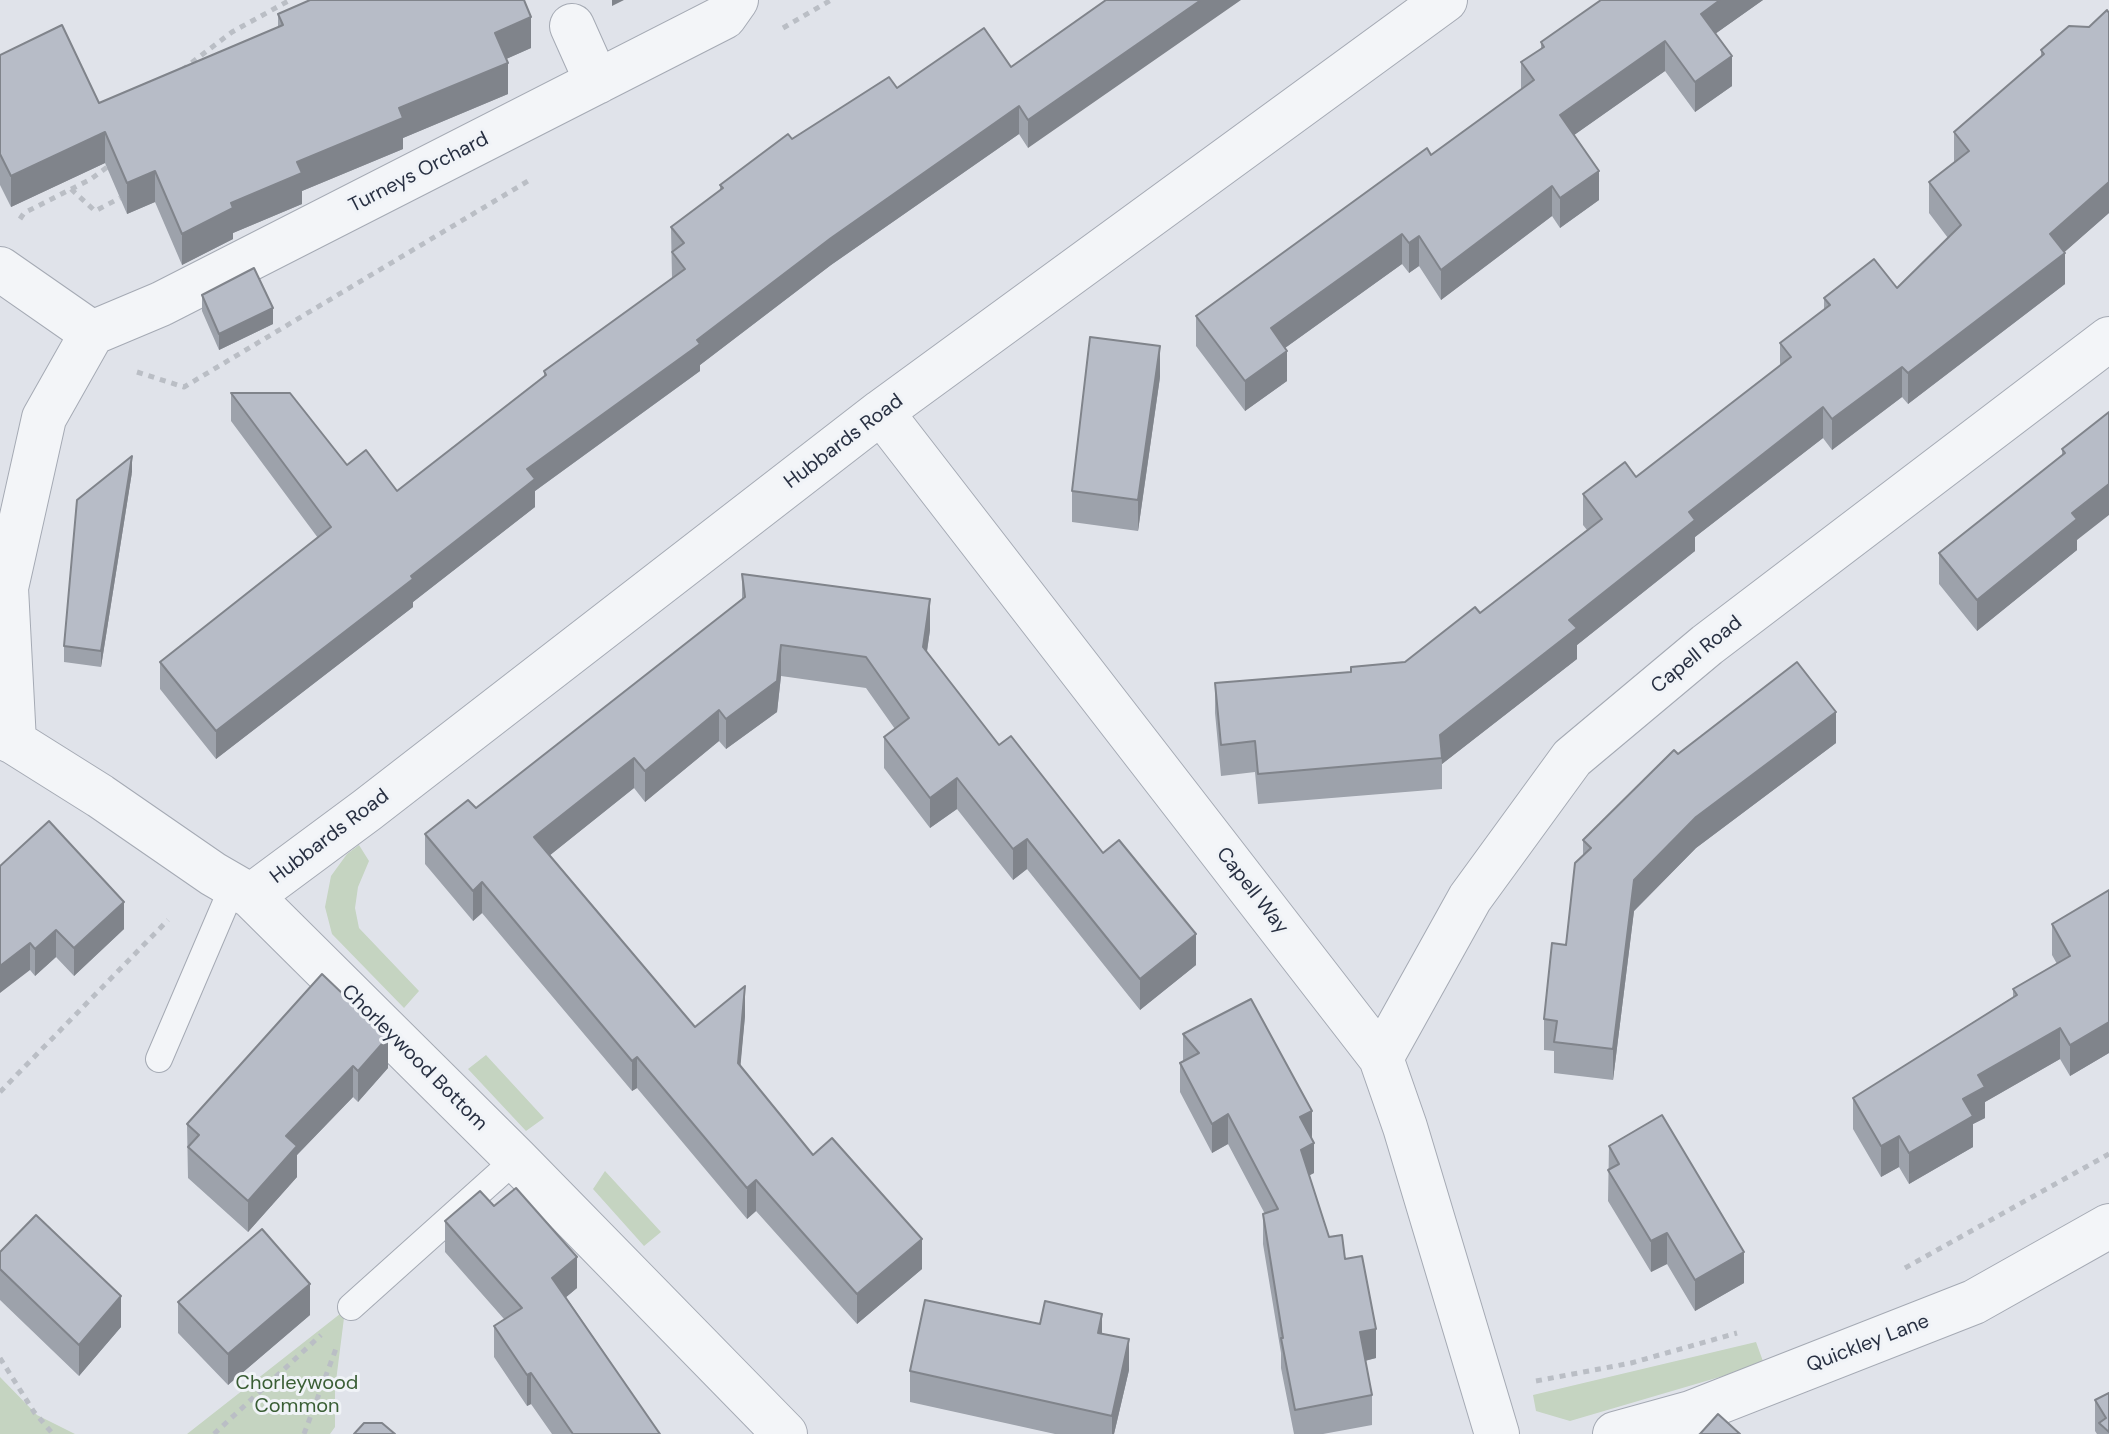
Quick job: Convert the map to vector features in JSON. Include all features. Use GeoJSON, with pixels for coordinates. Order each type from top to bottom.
{"type":"FeatureCollection","features":[{"type":"Feature","properties":{"kind":"street","name":"Turneys Orchard"},"geometry":{"type":"LineString","coordinates":[[92,333],[161,304],[724,17],[736,0]]}},
{"type":"Feature","properties":{"kind":"street","name":"Hubbards Road"},"geometry":{"type":"LineString","coordinates":[[232,885],[367,810],[881,412],[1445,0]]}},
{"type":"Feature","properties":{"kind":"street"},"geometry":{"type":"LineString","coordinates":[[572,26],[597,82]]}},
{"type":"Feature","properties":{"kind":"street"},"geometry":{"type":"LineString","coordinates":[[0,269],[92,333],[44,418],[3,592],[7,739]]}},
{"type":"Feature","properties":{"kind":"street","name":"Capell Road"},"geometry":{"type":"LineString","coordinates":[[1381,1058],[1470,898],[1572,758],[1707,645],[2109,339]]}},
{"type":"Feature","properties":{"kind":"street","name":"Capell Way"},"geometry":{"type":"LineString","coordinates":[[881,412],[1381,1058],[1405,1127],[1497,1434]]}},
{"type":"Feature","properties":{"kind":"street","name":"Chorleywood Bottom"},"geometry":{"type":"LineString","coordinates":[[7,739],[100,796],[232,885],[516,1159],[785,1434]]}},
{"type":"Feature","properties":{"kind":"street","name":"Quickley Lane"},"geometry":{"type":"LineString","coordinates":[[1615,1434],[1691,1413],[1974,1302],[2109,1226]]}},
{"type":"Feature","properties":{"kind":"lane"},"geometry":{"type":"LineString","coordinates":[[159,1059],[232,885]]}},
{"type":"Feature","properties":{"kind":"lane"},"geometry":{"type":"LineString","coordinates":[[351,1307],[516,1159]]}},
{"type":"Feature","properties":{"kind":"path"},"geometry":{"type":"LineString","coordinates":[[172,77],[232,32],[290,0]]}},
{"type":"Feature","properties":{"kind":"path"},"geometry":{"type":"LineString","coordinates":[[16,225],[24,213],[91,179],[112,164]]}},
{"type":"Feature","properties":{"kind":"path"},"geometry":{"type":"LineString","coordinates":[[71,189],[95,211],[120,198]]}},
{"type":"Feature","properties":{"kind":"path"},"geometry":{"type":"LineString","coordinates":[[0,1092],[232,885]]}},
{"type":"Feature","properties":{"kind":"path"},"geometry":{"type":"LineString","coordinates":[[1892,1275],[2109,1154]]}},
{"type":"Feature","properties":{"kind":"path"},"geometry":{"type":"LineString","coordinates":[[214,1434],[351,1307]]}},
{"type":"Feature","properties":{"kind":"path"},"geometry":{"type":"LineString","coordinates":[[304,1434],[351,1307]]}},
{"type":"Feature","properties":{"kind":"path"},"geometry":{"type":"LineString","coordinates":[[1484,1390],[1631,1363],[1749,1330]]}},
{"type":"Feature","properties":{"kind":"path"},"geometry":{"type":"LineString","coordinates":[[0,1358],[34,1412],[53,1434]]}},
{"type":"Feature","properties":{"kind":"green space"},"geometry":{"type":"Polygon","coordinates":[[[359,845],[369,861],[358,887],[355,908],[359,928],[419,991],[404,1008],[332,934],[325,907],[331,876],[347,854],[359,845]]]}},
{"type":"Feature","properties":{"kind":"green space"},"geometry":{"type":"Polygon","coordinates":[[[486,1055],[544,1118],[526,1131],[468,1069],[486,1055]]]}},
{"type":"Feature","properties":{"kind":"green space"},"geometry":{"type":"Polygon","coordinates":[[[605,1171],[661,1232],[644,1246],[593,1189],[605,1171]]]}},
{"type":"Feature","properties":{"kind":"green space","name":"Chorleywood Common"},"geometry":{"type":"Polygon","coordinates":[[[345,1310],[335,1389],[335,1427],[330,1434],[187,1434],[345,1310]]]}},
{"type":"Feature","properties":{"kind":"green space"},"geometry":{"type":"Polygon","coordinates":[[[1756,1342],[1764,1364],[1570,1421],[1536,1411],[1533,1395],[1756,1342]]]}},
{"type":"Feature","properties":{"kind":"green space"},"geometry":{"type":"Polygon","coordinates":[[[0,1377],[37,1415],[75,1434],[0,1434],[0,1377]]]}},
{"type":"Feature","properties":{"kind":"building"},"geometry":{"type":"Polygon","coordinates":[[[310,0],[524,0],[531,17],[495,33],[508,63],[399,108],[403,118],[297,162],[302,173],[231,203],[233,208],[182,234],[155,171],[127,183],[105,132],[11,176],[0,154],[0,55],[62,25],[99,103],[283,25],[278,14],[310,0]]]}},
{"type":"Feature","properties":{"kind":"building"},"geometry":{"type":"Polygon","coordinates":[[[1106,0],[1201,0],[1028,120],[1019,106],[831,238],[697,340],[700,344],[527,469],[535,479],[411,576],[413,579],[216,731],[160,662],[331,527],[231,393],[290,393],[347,465],[366,450],[397,491],[546,375],[544,371],[685,269],[672,252],[684,243],[671,227],[788,134],[792,139],[889,77],[897,88],[984,28],[1011,67],[1106,0]]]}},
{"type":"Feature","properties":{"kind":"building"},"geometry":{"type":"Polygon","coordinates":[[[1601,0],[1720,0],[1701,14],[1732,56],[1695,82],[1665,41],[1560,115],[1599,171],[1560,198],[1552,186],[1441,270],[1419,236],[1409,243],[1402,234],[1271,328],[1287,351],[1245,381],[1196,316],[1427,148],[1431,155],[1534,80],[1521,62],[1544,47],[1541,42],[1601,0]]]}},
{"type":"Feature","properties":{"kind":"building"},"geometry":{"type":"Polygon","coordinates":[[[2107,10],[2109,182],[2050,234],[2065,253],[1908,373],[1902,367],[1832,419],[1823,407],[1689,512],[1695,520],[1569,620],[1577,628],[1440,735],[1442,758],[1258,774],[1255,741],[1221,745],[1215,683],[1351,672],[1351,667],[1405,662],[1475,607],[1480,613],[1602,519],[1583,494],[1625,462],[1636,477],[1791,357],[1780,343],[1830,305],[1824,298],[1874,259],[1897,288],[1961,225],[1929,182],[1969,151],[1954,132],[2044,54],[2041,50],[2069,26],[2089,27],[2107,10]]]}},
{"type":"Feature","properties":{"kind":"building"},"geometry":{"type":"Polygon","coordinates":[[[254,268],[273,308],[219,334],[202,295],[254,268]]]}},
{"type":"Feature","properties":{"kind":"building"},"geometry":{"type":"Polygon","coordinates":[[[1090,337],[1160,346],[1138,500],[1072,491],[1090,337]]]}},
{"type":"Feature","properties":{"kind":"building"},"geometry":{"type":"Polygon","coordinates":[[[2109,412],[2109,484],[2072,513],[2077,519],[1977,600],[1939,553],[2065,453],[2062,449],[2109,412]]]}},
{"type":"Feature","properties":{"kind":"building"},"geometry":{"type":"Polygon","coordinates":[[[132,456],[101,651],[64,646],[77,500],[132,456]]]}},
{"type":"Feature","properties":{"kind":"building"},"geometry":{"type":"Polygon","coordinates":[[[742,574],[930,599],[923,647],[999,745],[1011,736],[1103,853],[1119,840],[1196,934],[1140,979],[1027,839],[1013,849],[957,778],[930,798],[884,737],[909,718],[866,657],[781,645],[777,681],[726,719],[719,710],[645,771],[634,758],[534,837],[695,1027],[745,986],[738,1063],[813,1155],[832,1138],[922,1239],[857,1294],[756,1180],[747,1188],[637,1057],[632,1061],[482,882],[473,891],[425,834],[468,800],[476,808],[745,597],[742,574]]]}},
{"type":"Feature","properties":{"kind":"building"},"geometry":{"type":"Polygon","coordinates":[[[1797,662],[1836,712],[1696,817],[1634,880],[1613,1049],[1554,1042],[1557,1021],[1544,1019],[1552,943],[1566,945],[1575,863],[1591,848],[1583,840],[1674,750],[1678,754],[1797,662]]]}},
{"type":"Feature","properties":{"kind":"building"},"geometry":{"type":"Polygon","coordinates":[[[49,821],[124,902],[74,948],[56,930],[35,949],[30,943],[0,966],[0,866],[49,821]]]}},
{"type":"Feature","properties":{"kind":"building"},"geometry":{"type":"Polygon","coordinates":[[[2109,890],[2109,1022],[2070,1045],[2060,1028],[1978,1075],[1985,1087],[1963,1099],[1973,1116],[1909,1153],[1899,1136],[1881,1146],[1853,1098],[2017,995],[2013,989],[2070,956],[2052,924],[2109,890]]]}},
{"type":"Feature","properties":{"kind":"building"},"geometry":{"type":"Polygon","coordinates":[[[322,974],[388,1037],[358,1071],[353,1066],[286,1136],[297,1146],[248,1201],[188,1147],[199,1135],[187,1124],[322,974]]]}},
{"type":"Feature","properties":{"kind":"building"},"geometry":{"type":"Polygon","coordinates":[[[1251,999],[1312,1111],[1300,1117],[1314,1143],[1301,1150],[1329,1237],[1342,1235],[1345,1259],[1362,1256],[1376,1329],[1360,1332],[1372,1395],[1295,1410],[1263,1214],[1278,1209],[1228,1114],[1212,1124],[1180,1063],[1199,1053],[1183,1034],[1251,999]]]}},
{"type":"Feature","properties":{"kind":"building"},"geometry":{"type":"Polygon","coordinates":[[[1662,1115],[1744,1252],[1695,1280],[1667,1233],[1651,1241],[1608,1170],[1619,1164],[1609,1146],[1662,1115]]]}},
{"type":"Feature","properties":{"kind":"building"},"geometry":{"type":"Polygon","coordinates":[[[516,1188],[577,1257],[552,1278],[660,1434],[573,1434],[494,1326],[522,1308],[445,1221],[480,1191],[494,1206],[516,1188]]]}},
{"type":"Feature","properties":{"kind":"building"},"geometry":{"type":"Polygon","coordinates":[[[36,1215],[121,1296],[79,1345],[0,1269],[0,1252],[36,1215]]]}},
{"type":"Feature","properties":{"kind":"building"},"geometry":{"type":"Polygon","coordinates":[[[262,1229],[310,1284],[228,1354],[178,1302],[262,1229]]]}},
{"type":"Feature","properties":{"kind":"building"},"geometry":{"type":"Polygon","coordinates":[[[925,1300],[1040,1324],[1045,1301],[1102,1314],[1098,1333],[1129,1339],[1112,1416],[910,1371],[925,1300]]]}},
{"type":"Feature","properties":{"kind":"building"},"geometry":{"type":"Polygon","coordinates":[[[2109,1393],[2109,1432],[2099,1423],[2106,1418],[2095,1400],[2109,1393]]]}},
{"type":"Feature","properties":{"kind":"building"},"geometry":{"type":"Polygon","coordinates":[[[1718,1414],[1740,1434],[1700,1434],[1718,1414]]]}},
{"type":"Feature","properties":{"kind":"building"},"geometry":{"type":"Polygon","coordinates":[[[364,1423],[382,1423],[395,1434],[354,1434],[364,1423]]]}}]}
